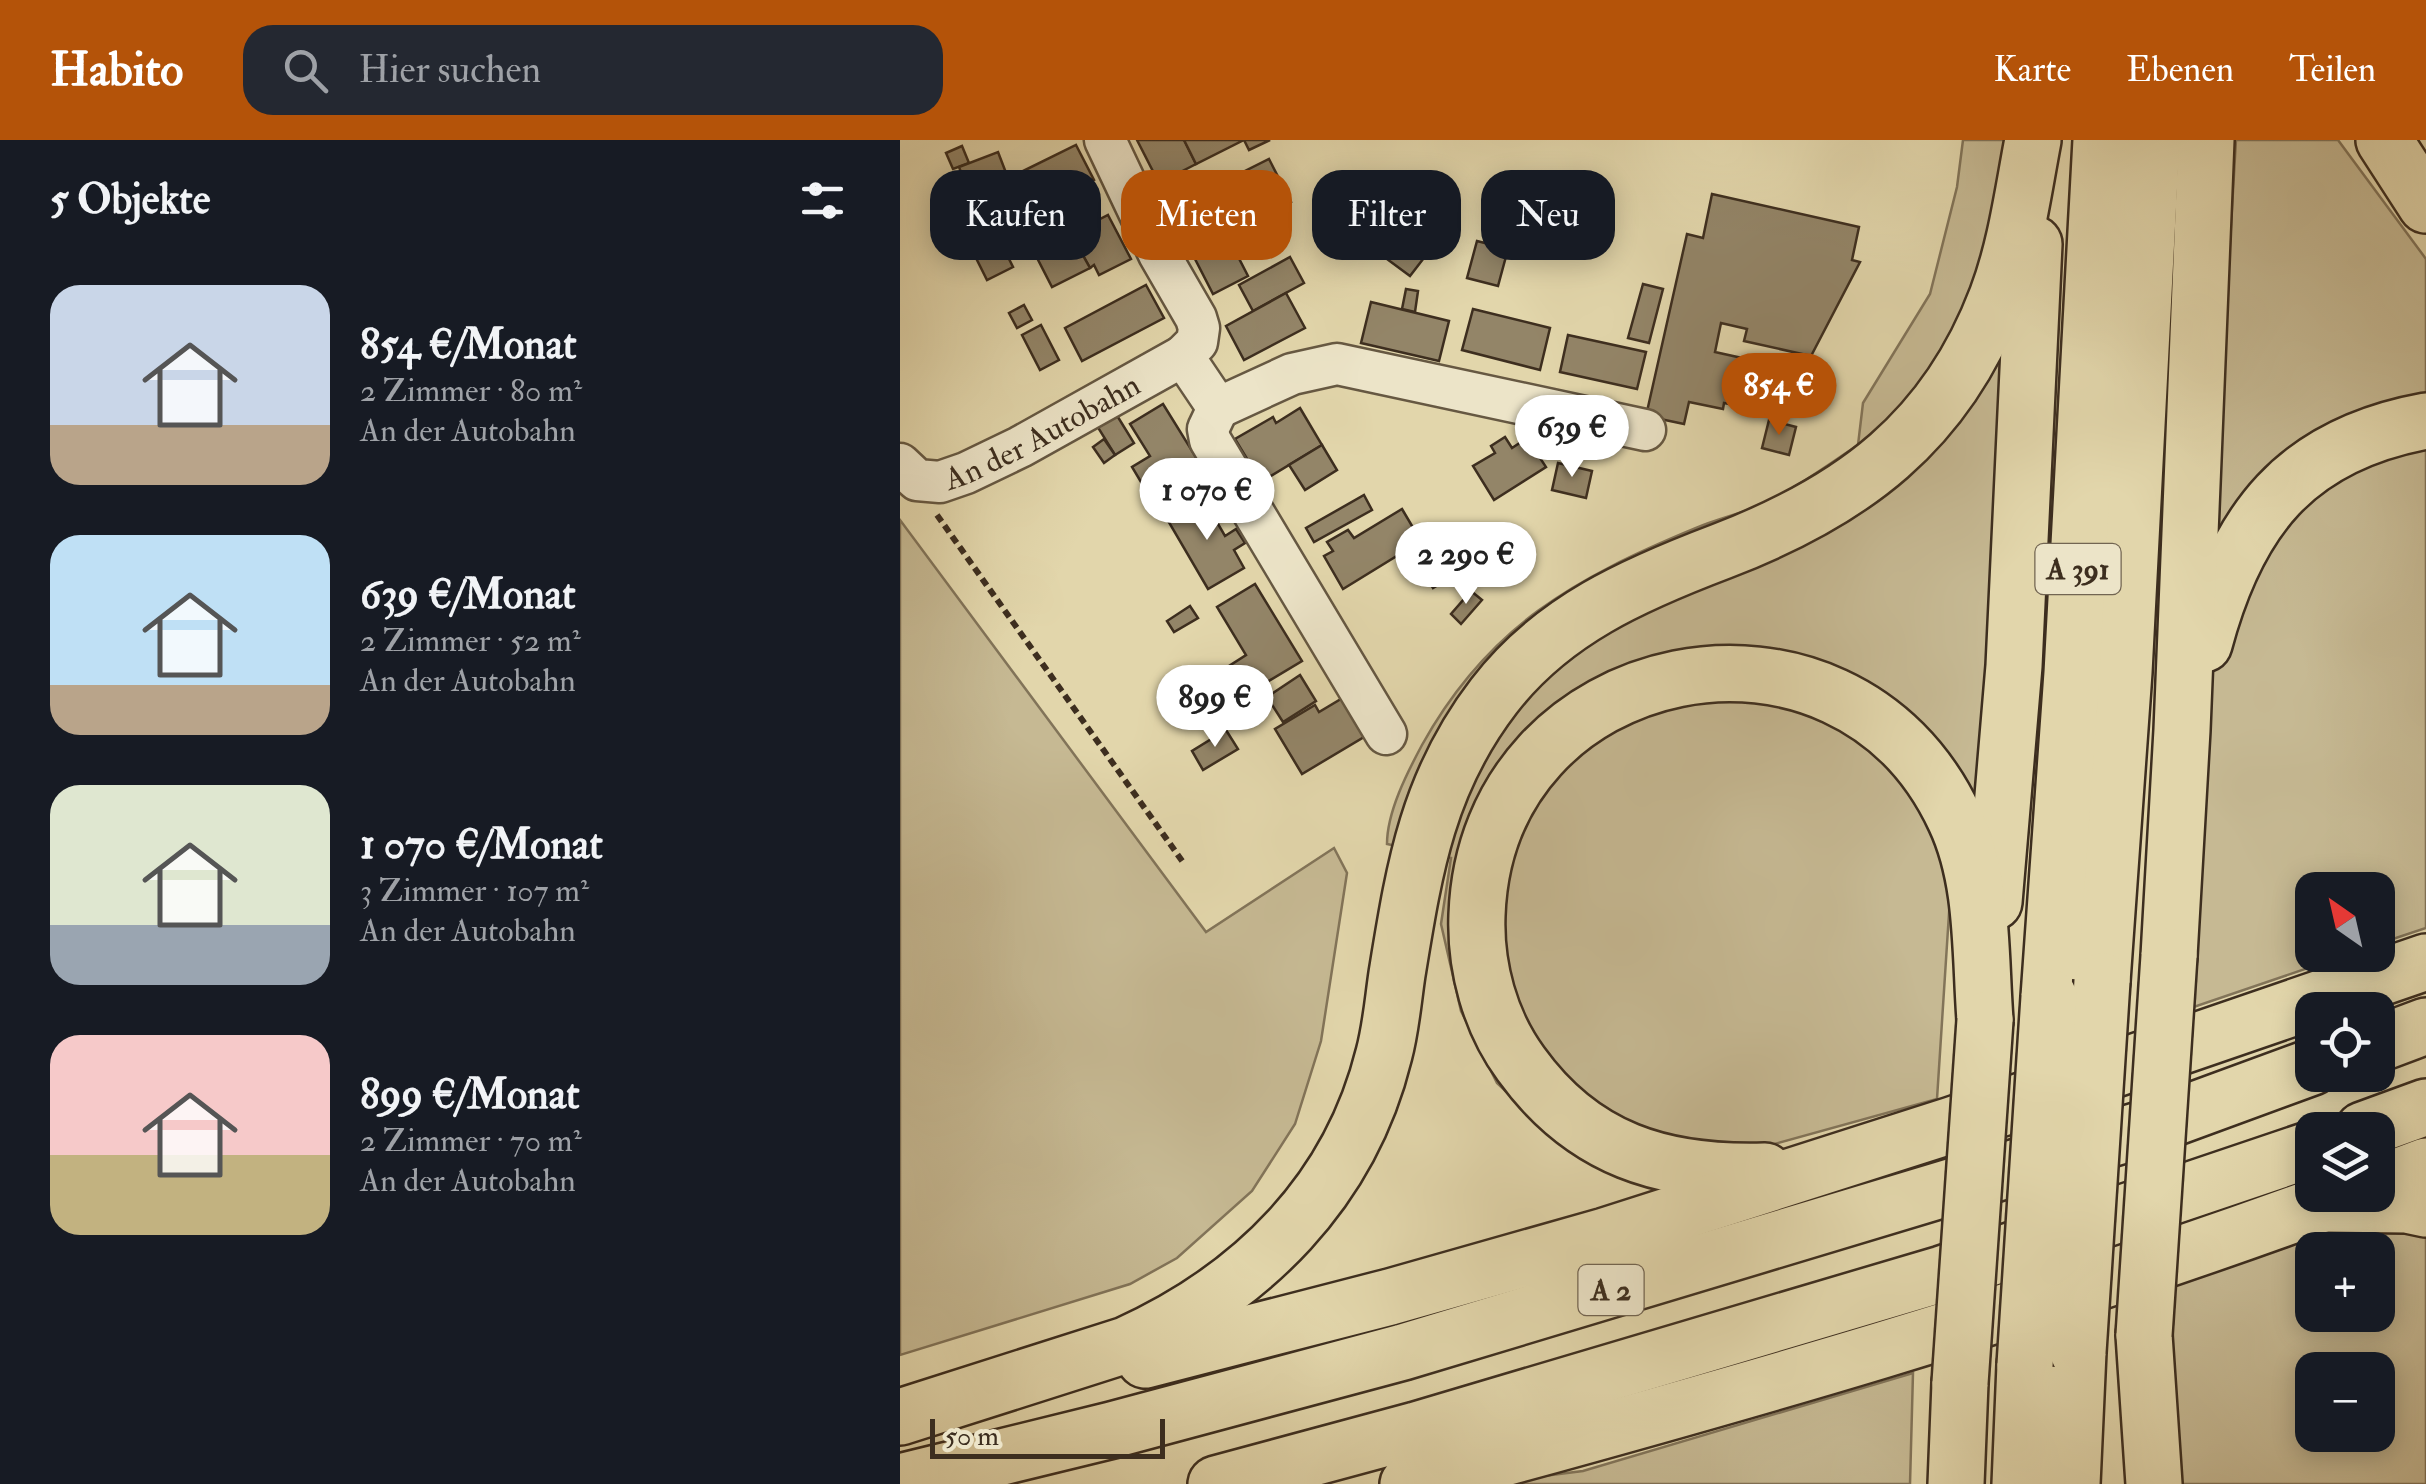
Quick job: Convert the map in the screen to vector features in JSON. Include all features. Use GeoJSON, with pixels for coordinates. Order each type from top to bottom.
{"type":"FeatureCollection","features":[{"type":"Feature","properties":{"kind":"highway"},"geometry":{"type":"LineString","coordinates":[[1956,1484],[1984,1020],[2014,666],[2036,140]]}},
{"type":"Feature","properties":{"kind":"highway"},"geometry":{"type":"LineString","coordinates":[[900,1420],[1126,1345],[1160,1330],[1224,1292],[1279,1242],[1333,1173],[1372,1094],[1385,1052],[1421,840],[1451,762],[1472,726],[1526,660],[1595,607],[1634,586],[1816,510],[1883,462],[1912,434],[1962,369],[1998,295],[2036,140]]}},
{"type":"Feature","properties":{"kind":"highway","name":"A 391"},"geometry":{"type":"LineString","coordinates":[[2020,1484],[2073,654],[2100,140]]}},
{"type":"Feature","properties":{"kind":"highway","name":"A 391"},"geometry":{"type":"LineString","coordinates":[[2072,1484],[2125,653],[2152,140]]}},
{"type":"Feature","properties":{"kind":"highway"},"geometry":{"type":"LineString","coordinates":[[2134,1484],[2182,730],[2206,140]]}},
{"type":"Feature","properties":{"kind":"highway"},"geometry":{"type":"LineString","coordinates":[[2384,140],[2426,205]]}},
{"type":"Feature","properties":{"kind":"highway"},"geometry":{"type":"LineString","coordinates":[[2182,730],[2229,566],[2272,502],[2326,456],[2358,439],[2426,421]]}},
{"type":"Feature","properties":{"kind":"highway"},"geometry":{"type":"LineString","coordinates":[[1818,1169],[1711,1172],[1645,1159],[1585,1129],[1535,1084],[1515,1057],[1493,1012],[1479,963],[1478,896],[1483,861],[1502,813],[1529,768],[1552,743],[1578,721],[1623,694],[1706,672],[1741,672],[1808,685],[1870,716],[1920,762],[1956,821],[1975,888],[1984,1020]]}},
{"type":"Feature","properties":{"kind":"highway"},"geometry":{"type":"LineString","coordinates":[[900,1420],[1390,1298],[1605,1236],[1818,1169],[2424,963]]}},
{"type":"Feature","properties":{"kind":"highway"},"geometry":{"type":"LineString","coordinates":[[2395,1038],[2426,1026]]}},
{"type":"Feature","properties":{"kind":"highway","name":"A 2"},"geometry":{"type":"LineString","coordinates":[[900,1482],[1422,1347],[2108,1140],[2295,1073]]}},
{"type":"Feature","properties":{"kind":"highway"},"geometry":{"type":"LineString","coordinates":[[2395,1118],[2426,1107]]}},
{"type":"Feature","properties":{"kind":"highway","name":"A 2"},"geometry":{"type":"LineString","coordinates":[[1216,1484],[1416,1430],[1923,1280],[2295,1155]]}},
{"type":"Feature","properties":{"kind":"highway"},"geometry":{"type":"LineString","coordinates":[[2395,1178],[2426,1166]]}},
{"type":"Feature","properties":{"kind":"highway"},"geometry":{"type":"LineString","coordinates":[[2395,1204],[2426,1208]]}},
{"type":"Feature","properties":{"kind":"highway"},"geometry":{"type":"LineString","coordinates":[[1408,1484],[1669,1414],[1936,1332],[2296,1212]]}},
{"type":"Feature","properties":{"kind":"highway"},"geometry":{"type":"LineString","coordinates":[[2144,1335],[2154,1484]]}},
{"type":"Feature","properties":{"kind":"highway"},"geometry":{"type":"LineString","coordinates":[[1532,1484],[1669,1414]]}},
{"type":"Feature","properties":{"kind":"street"},"geometry":{"type":"LineString","coordinates":[[1104,140],[1159,254],[1196,318],[1198,342],[1183,356],[1218,408]]}},
{"type":"Feature","properties":{"kind":"street","name":"An der Autobahn"},"geometry":{"type":"LineString","coordinates":[[900,464],[917,480],[940,482],[966,473],[1183,356]]}},
{"type":"Feature","properties":{"kind":"street"},"geometry":{"type":"LineString","coordinates":[[1386,734],[1210,440],[1208,430],[1218,408],[1292,374],[1337,364],[1645,430]]}},
{"type":"Feature","properties":{"kind":"path"},"geometry":{"type":"LineString","coordinates":[[940,520],[1184,865]]}},
{"type":"Feature","properties":{"kind":"shaded area"},"geometry":{"type":"Polygon","coordinates":[[[1963,140],[2008,140],[2011,339],[1986,832],[1950,898],[1937,1099],[1760,1148],[1554,1137],[1497,1083],[1461,1011],[1441,924],[1451,858],[1387,844],[1399,793],[1422,745],[1448,704],[1506,637],[1538,611],[1611,566],[1705,524],[1768,502],[1858,445],[1863,403],[1930,294],[1957,187],[1963,140]]]}},
{"type":"Feature","properties":{"kind":"shaded area"},"geometry":{"type":"Polygon","coordinates":[[[2236,140],[2338,140],[2426,259],[2426,928],[2395,938],[2395,872],[2295,872],[2296,972],[2185,1010],[2236,140]]]}},
{"type":"Feature","properties":{"kind":"shaded area"},"geometry":{"type":"Polygon","coordinates":[[[900,520],[1206,932],[1334,848],[1347,873],[1321,1041],[1295,1124],[1252,1191],[1177,1258],[1130,1284],[900,1355],[900,520]]]}},
{"type":"Feature","properties":{"kind":"shaded area"},"geometry":{"type":"Polygon","coordinates":[[[2426,1189],[2426,1484],[2146,1484],[2169,1282],[2295,1236],[2295,1332],[2395,1332],[2395,1232],[2307,1232],[2362,1212],[2395,1212],[2395,1200],[2426,1189]]]}},
{"type":"Feature","properties":{"kind":"shaded area"},"geometry":{"type":"Polygon","coordinates":[[[1913,1373],[1910,1484],[1479,1484],[1583,1471],[1913,1373]]]}},
{"type":"Feature","properties":{"kind":"building"},"geometry":{"type":"Polygon","coordinates":[[[1137,140],[1184,140],[1196,164],[1184,170],[1152,170],[1137,140]]]}},
{"type":"Feature","properties":{"kind":"building"},"geometry":{"type":"Polygon","coordinates":[[[1184,140],[1244,140],[1196,164],[1184,140]]]}},
{"type":"Feature","properties":{"kind":"building"},"geometry":{"type":"Polygon","coordinates":[[[1244,140],[1270,140],[1249,150],[1244,140]]]}},
{"type":"Feature","properties":{"kind":"building"},"geometry":{"type":"Polygon","coordinates":[[[1076,145],[1089,170],[1025,170],[1076,145]]]}},
{"type":"Feature","properties":{"kind":"building"},"geometry":{"type":"Polygon","coordinates":[[[962,146],[969,163],[953,169],[946,153],[962,146]]]}},
{"type":"Feature","properties":{"kind":"building"},"geometry":{"type":"Polygon","coordinates":[[[998,152],[1005,170],[960,170],[959,167],[998,152]]]}},
{"type":"Feature","properties":{"kind":"building"},"geometry":{"type":"Polygon","coordinates":[[[1269,159],[1275,170],[1247,170],[1269,159]]]}},
{"type":"Feature","properties":{"kind":"building"},"geometry":{"type":"Polygon","coordinates":[[[1712,194],[1859,227],[1852,260],[1860,262],[1811,356],[1744,341],[1747,329],[1721,323],[1715,352],[1751,360],[1740,406],[1724,403],[1723,409],[1689,402],[1684,424],[1646,416],[1687,234],[1703,238],[1712,194]]]}},
{"type":"Feature","properties":{"kind":"building"},"geometry":{"type":"Polygon","coordinates":[[[1108,215],[1121,240],[1121,260],[1129,260],[1099,275],[1086,260],[1101,260],[1101,219],[1108,215]]]}},
{"type":"Feature","properties":{"kind":"building"},"geometry":{"type":"Polygon","coordinates":[[[1477,241],[1481,242],[1481,260],[1505,260],[1498,286],[1467,278],[1477,241]]]}},
{"type":"Feature","properties":{"kind":"building"},"geometry":{"type":"Polygon","coordinates":[[[977,260],[1010,260],[1013,267],[987,280],[977,260]]]}},
{"type":"Feature","properties":{"kind":"building"},"geometry":{"type":"Polygon","coordinates":[[[1038,260],[1086,260],[1090,268],[1052,287],[1038,260]]]}},
{"type":"Feature","properties":{"kind":"building"},"geometry":{"type":"Polygon","coordinates":[[[1196,260],[1240,260],[1248,276],[1213,294],[1196,260]]]}},
{"type":"Feature","properties":{"kind":"building"},"geometry":{"type":"Polygon","coordinates":[[[1285,260],[1292,260],[1304,283],[1253,311],[1239,285],[1285,260]]]}},
{"type":"Feature","properties":{"kind":"building"},"geometry":{"type":"Polygon","coordinates":[[[1388,260],[1422,260],[1410,276],[1388,260]]]}},
{"type":"Feature","properties":{"kind":"building"},"geometry":{"type":"Polygon","coordinates":[[[1643,284],[1663,289],[1649,343],[1628,338],[1643,284]]]}},
{"type":"Feature","properties":{"kind":"building"},"geometry":{"type":"Polygon","coordinates":[[[1146,285],[1164,318],[1082,361],[1065,328],[1146,285]]]}},
{"type":"Feature","properties":{"kind":"building"},"geometry":{"type":"Polygon","coordinates":[[[1406,289],[1418,291],[1415,312],[1402,309],[1406,289]]]}},
{"type":"Feature","properties":{"kind":"building"},"geometry":{"type":"Polygon","coordinates":[[[1286,293],[1305,328],[1244,360],[1226,326],[1286,293]]]}},
{"type":"Feature","properties":{"kind":"building"},"geometry":{"type":"Polygon","coordinates":[[[1371,302],[1449,321],[1439,361],[1361,343],[1371,302]]]}},
{"type":"Feature","properties":{"kind":"building"},"geometry":{"type":"Polygon","coordinates":[[[1024,305],[1032,320],[1017,328],[1009,313],[1024,305]]]}},
{"type":"Feature","properties":{"kind":"building"},"geometry":{"type":"Polygon","coordinates":[[[1473,309],[1550,328],[1540,370],[1462,350],[1473,309]]]}},
{"type":"Feature","properties":{"kind":"building"},"geometry":{"type":"Polygon","coordinates":[[[1041,325],[1059,360],[1040,370],[1022,335],[1041,325]]]}},
{"type":"Feature","properties":{"kind":"building"},"geometry":{"type":"Polygon","coordinates":[[[1568,335],[1646,352],[1637,389],[1560,372],[1568,335]]]}},
{"type":"Feature","properties":{"kind":"building"},"geometry":{"type":"Polygon","coordinates":[[[1163,404],[1199,462],[1164,484],[1160,478],[1144,487],[1132,467],[1150,456],[1130,424],[1163,404]]]}},
{"type":"Feature","properties":{"kind":"building"},"geometry":{"type":"Polygon","coordinates":[[[1300,408],[1322,445],[1261,482],[1235,439],[1273,417],[1276,423],[1300,408]]]}},
{"type":"Feature","properties":{"kind":"building"},"geometry":{"type":"Polygon","coordinates":[[[1113,409],[1134,443],[1115,455],[1094,421],[1113,409]]]}},
{"type":"Feature","properties":{"kind":"building"},"geometry":{"type":"Polygon","coordinates":[[[1769,420],[1796,427],[1789,455],[1762,448],[1769,420]]]}},
{"type":"Feature","properties":{"kind":"building"},"geometry":{"type":"Polygon","coordinates":[[[1505,437],[1512,448],[1527,438],[1546,467],[1494,500],[1473,466],[1495,453],[1491,446],[1505,437]]]}},
{"type":"Feature","properties":{"kind":"building"},"geometry":{"type":"Polygon","coordinates":[[[1104,439],[1115,455],[1104,463],[1093,447],[1104,439]]]}},
{"type":"Feature","properties":{"kind":"building"},"geometry":{"type":"Polygon","coordinates":[[[1322,445],[1337,470],[1305,490],[1289,465],[1322,445]]]}},
{"type":"Feature","properties":{"kind":"building"},"geometry":{"type":"Polygon","coordinates":[[[1558,463],[1592,471],[1586,498],[1552,490],[1558,463]]]}},
{"type":"Feature","properties":{"kind":"building"},"geometry":{"type":"Polygon","coordinates":[[[1364,495],[1372,510],[1314,542],[1306,528],[1364,495]]]}},
{"type":"Feature","properties":{"kind":"building"},"geometry":{"type":"Polygon","coordinates":[[[1203,498],[1225,536],[1236,529],[1245,543],[1234,550],[1244,568],[1208,589],[1167,519],[1203,498]]]}},
{"type":"Feature","properties":{"kind":"building"},"geometry":{"type":"Polygon","coordinates":[[[1402,509],[1421,541],[1343,589],[1324,556],[1333,551],[1327,542],[1348,530],[1354,538],[1402,509]]]}},
{"type":"Feature","properties":{"kind":"building"},"geometry":{"type":"Polygon","coordinates":[[[1439,540],[1459,572],[1433,588],[1413,556],[1439,540]]]}},
{"type":"Feature","properties":{"kind":"building"},"geometry":{"type":"Polygon","coordinates":[[[1255,584],[1302,661],[1232,703],[1215,675],[1246,655],[1217,607],[1255,584]]]}},
{"type":"Feature","properties":{"kind":"building"},"geometry":{"type":"Polygon","coordinates":[[[1471,591],[1482,600],[1461,624],[1451,614],[1471,591]]]}},
{"type":"Feature","properties":{"kind":"building"},"geometry":{"type":"Polygon","coordinates":[[[1190,606],[1198,618],[1174,632],[1167,621],[1190,606]]]}},
{"type":"Feature","properties":{"kind":"building"},"geometry":{"type":"Polygon","coordinates":[[[1300,675],[1316,701],[1283,722],[1267,697],[1300,675]]]}},
{"type":"Feature","properties":{"kind":"building"},"geometry":{"type":"Polygon","coordinates":[[[1346,696],[1369,734],[1302,774],[1275,729],[1315,705],[1319,712],[1346,696]]]}},
{"type":"Feature","properties":{"kind":"building"},"geometry":{"type":"Polygon","coordinates":[[[1226,730],[1238,749],[1203,770],[1192,751],[1226,730]]]}}]}
